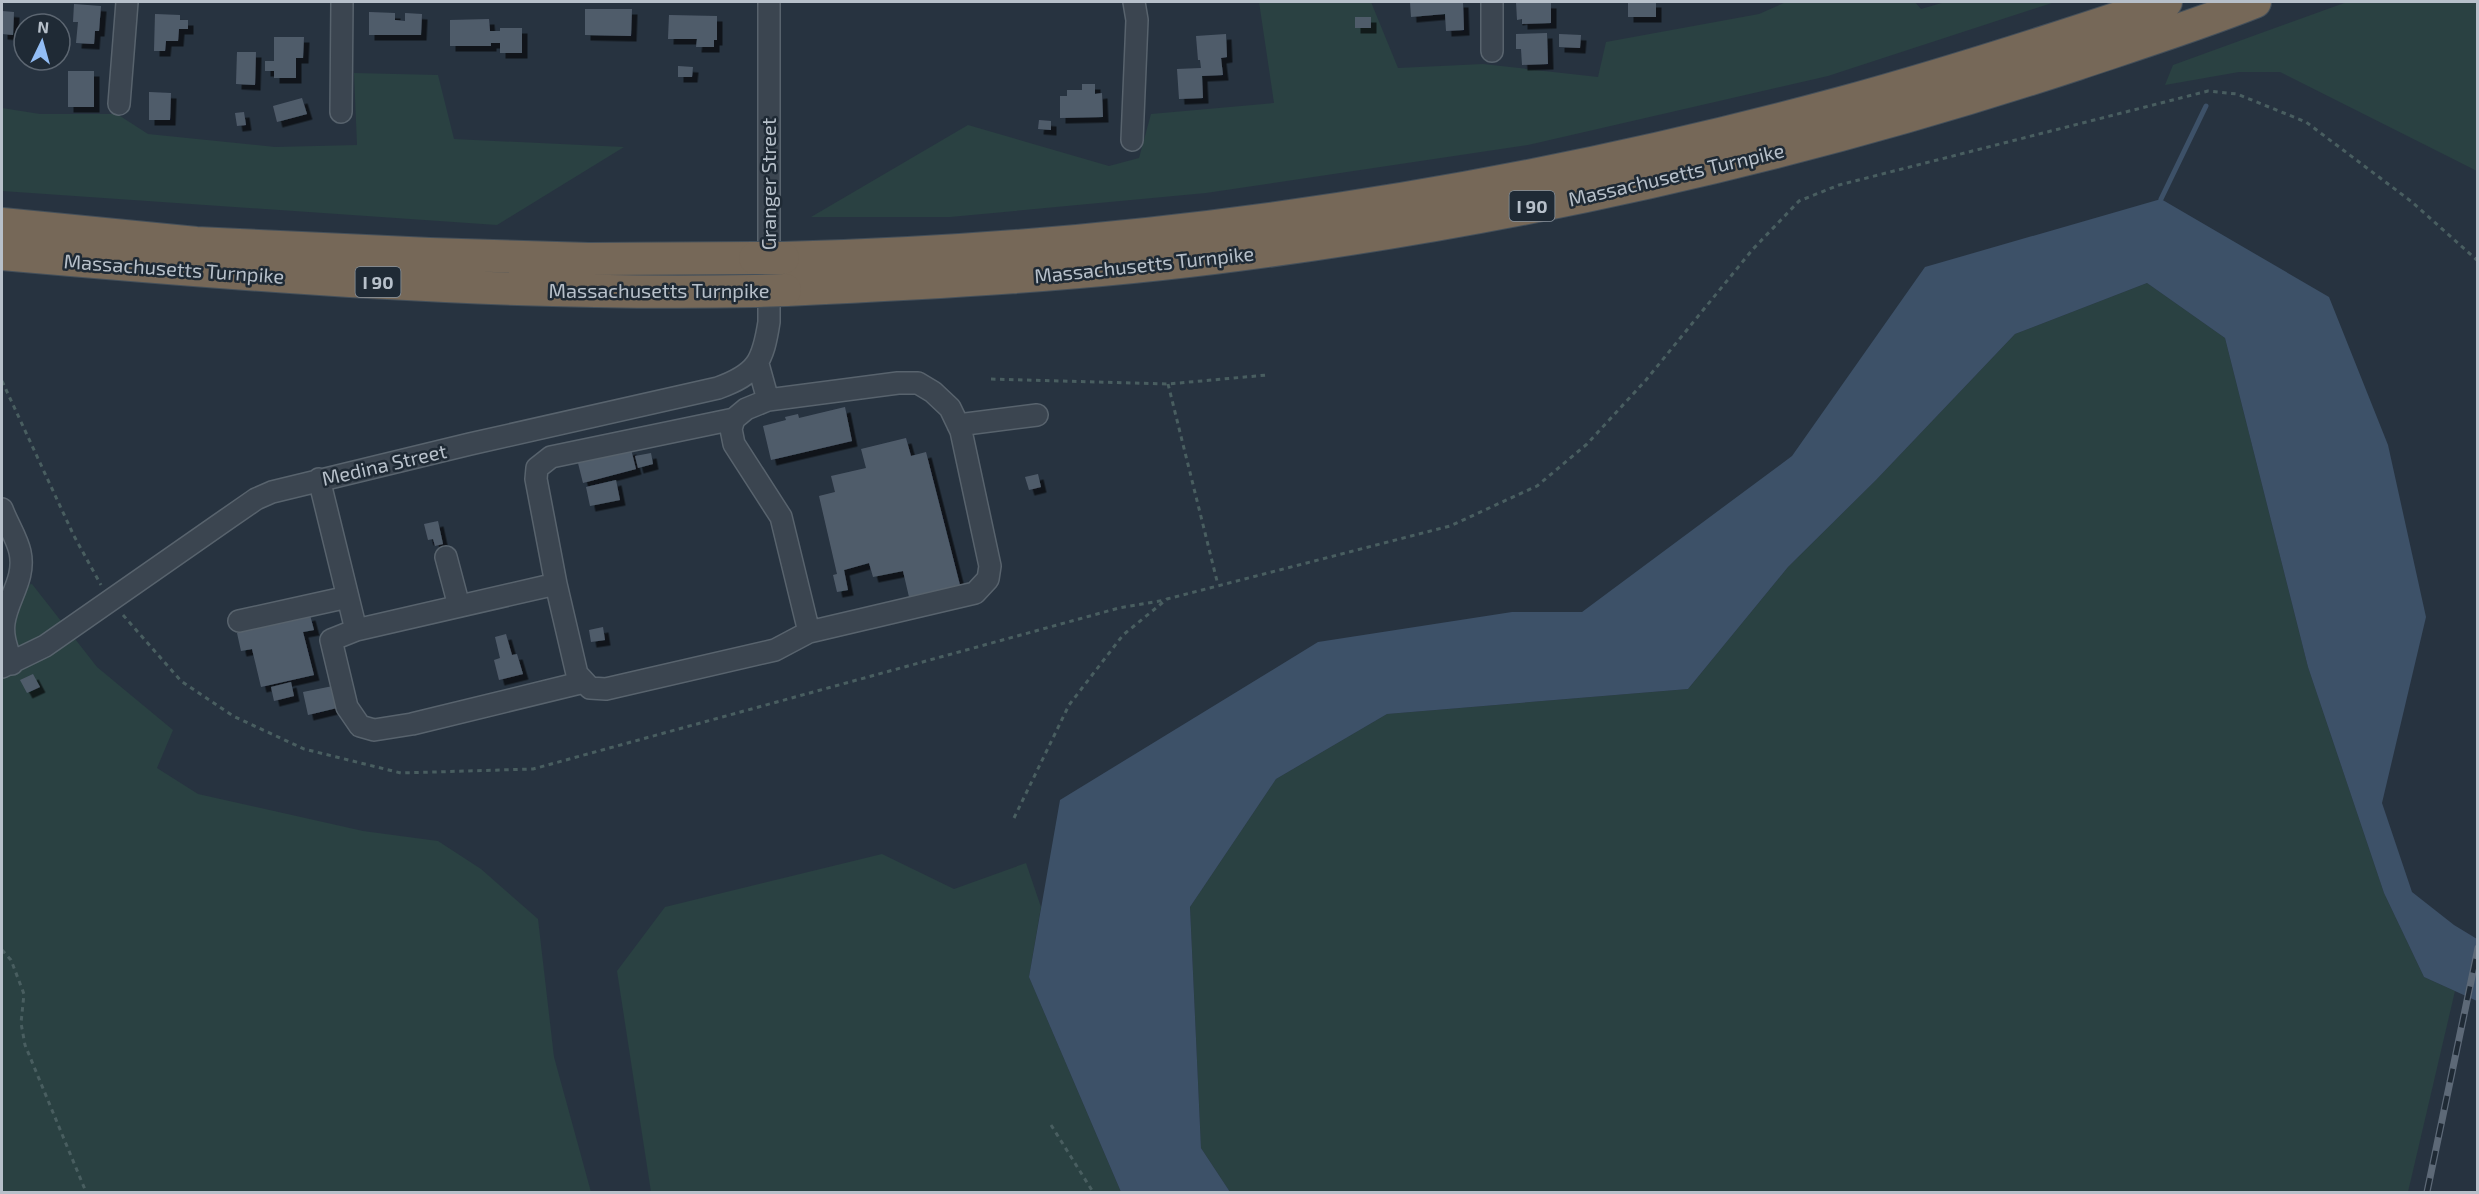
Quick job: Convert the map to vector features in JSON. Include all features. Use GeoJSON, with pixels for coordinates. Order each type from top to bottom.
{"type":"FeatureCollection","features":[{"type":"Feature","properties":{"kind":"highway","name":"Massachusetts Turnpike"},"geometry":{"type":"LineString","coordinates":[[2,224],[196,243],[579,259],[769,258],[921,252],[1149,233],[1263,220],[1501,181],[1694,140],[1841,103],[1996,57],[2166,2]]}},
{"type":"Feature","properties":{"kind":"highway","name":"Massachusetts Turnpike"},"geometry":{"type":"LineString","coordinates":[[2,255],[375,282],[536,290],[771,290],[916,284],[1066,273],[1236,255],[1360,237],[1597,194],[1811,144],[1984,94],[2255,2]]}},
{"type":"Feature","properties":{"kind":"street"},"geometry":{"type":"LineString","coordinates":[[119,105],[126,2]]}},
{"type":"Feature","properties":{"kind":"street"},"geometry":{"type":"LineString","coordinates":[[341,112],[342,2]]}},
{"type":"Feature","properties":{"kind":"street","name":"Granger Street"},"geometry":{"type":"LineString","coordinates":[[758,364],[769,322],[769,2]]}},
{"type":"Feature","properties":{"kind":"street"},"geometry":{"type":"LineString","coordinates":[[1132,140],[1137,20],[1134,2]]}},
{"type":"Feature","properties":{"kind":"street"},"geometry":{"type":"LineString","coordinates":[[1492,2],[1492,51]]}},
{"type":"Feature","properties":{"kind":"street"},"geometry":{"type":"LineString","coordinates":[[758,364],[768,400]]}},
{"type":"Feature","properties":{"kind":"street","name":"Medina Street"},"geometry":{"type":"LineString","coordinates":[[7,665],[45,646],[256,499],[272,492],[319,479],[718,388],[747,375],[758,364]]}},
{"type":"Feature","properties":{"kind":"street"},"geometry":{"type":"LineString","coordinates":[[898,383],[918,383],[933,392],[950,408],[958,425],[990,566],[988,579],[975,593],[809,632],[775,650],[606,689],[590,688],[577,674],[556,584],[536,479],[537,468],[551,457],[734,419],[746,409],[768,400],[898,383]]}},
{"type":"Feature","properties":{"kind":"street"},"geometry":{"type":"LineString","coordinates":[[958,425],[1037,415]]}},
{"type":"Feature","properties":{"kind":"street"},"geometry":{"type":"LineString","coordinates":[[734,419],[731,429],[734,444],[781,517],[809,632]]}},
{"type":"Feature","properties":{"kind":"street"},"geometry":{"type":"LineString","coordinates":[[319,479],[356,630]]}},
{"type":"Feature","properties":{"kind":"street"},"geometry":{"type":"LineString","coordinates":[[2,509],[20,552],[21,573],[4,621],[3,636],[7,665]]}},
{"type":"Feature","properties":{"kind":"street"},"geometry":{"type":"LineString","coordinates":[[446,557],[459,606]]}},
{"type":"Feature","properties":{"kind":"street"},"geometry":{"type":"LineString","coordinates":[[556,584],[356,630],[331,640],[347,707],[360,726],[374,730],[412,724],[584,682]]}},
{"type":"Feature","properties":{"kind":"street"},"geometry":{"type":"LineString","coordinates":[[239,621],[348,597]]}},
{"type":"Feature","properties":{"kind":"path"},"geometry":{"type":"LineString","coordinates":[[1014,818],[1069,705],[1123,635],[1167,599],[1450,526],[1537,486],[1587,444],[1646,380],[1753,249],[1799,201],[1839,184],[2208,91],[2237,94],[2306,122],[2412,202],[2478,261]]}},
{"type":"Feature","properties":{"kind":"path"},"geometry":{"type":"LineString","coordinates":[[991,379],[1168,384],[1267,375]]}},
{"type":"Feature","properties":{"kind":"path"},"geometry":{"type":"LineString","coordinates":[[2,381],[74,536],[102,586]]}},
{"type":"Feature","properties":{"kind":"path"},"geometry":{"type":"LineString","coordinates":[[1168,384],[1218,585]]}},
{"type":"Feature","properties":{"kind":"path"},"geometry":{"type":"LineString","coordinates":[[2,950],[11,960],[24,994],[21,1023],[25,1045],[58,1128],[87,1192]]}},
{"type":"Feature","properties":{"kind":"path"},"geometry":{"type":"LineString","coordinates":[[1051,1125],[1093,1192]]}},
{"type":"Feature","properties":{"kind":"green space"},"geometry":{"type":"Polygon","coordinates":[[[1259,2],[1371,2],[1398,68],[1483,64],[1598,77],[1606,42],[1759,14],[1786,2],[1915,2],[1921,9],[1945,2],[2055,2],[1828,76],[1528,145],[1206,193],[950,217],[811,217],[968,125],[1109,166],[1139,158],[1151,114],[1274,103],[1259,2]]]}},
{"type":"Feature","properties":{"kind":"green space"},"geometry":{"type":"Polygon","coordinates":[[[2347,2],[2477,2],[2477,171],[2280,72],[2239,72],[2165,85],[2173,65],[2347,2]]]}},
{"type":"Feature","properties":{"kind":"green space"},"geometry":{"type":"Polygon","coordinates":[[[354,73],[438,75],[454,139],[624,147],[497,225],[2,191],[2,108],[40,114],[117,114],[148,134],[275,147],[357,145],[354,73]]]}},
{"type":"Feature","properties":{"kind":"green space"},"geometry":{"type":"Polygon","coordinates":[[[2147,283],[2225,338],[2308,667],[2384,893],[2424,977],[2455,991],[2408,1192],[1230,1192],[1201,1148],[1190,907],[1276,779],[1387,714],[1688,689],[1788,567],[1876,480],[2015,334],[2147,283]]]}},
{"type":"Feature","properties":{"kind":"green space"},"geometry":{"type":"Polygon","coordinates":[[[32,584],[97,667],[173,730],[157,768],[198,794],[363,831],[438,841],[481,869],[538,919],[554,1057],[591,1192],[2,1192],[2,590],[32,584]]]}},
{"type":"Feature","properties":{"kind":"green space"},"geometry":{"type":"Polygon","coordinates":[[[882,854],[954,889],[1026,863],[1041,907],[1029,977],[1121,1192],[651,1192],[617,971],[665,907],[882,854]]]}},
{"type":"Feature","properties":{"kind":"water"},"geometry":{"type":"Polygon","coordinates":[[[2161,199],[2329,297],[2388,445],[2426,617],[2382,803],[2412,892],[2454,925],[2477,939],[2477,1001],[2424,977],[2384,893],[2308,667],[2225,338],[2147,283],[2015,334],[1876,480],[1788,567],[1688,689],[1387,714],[1276,779],[1190,907],[1201,1148],[1230,1192],[1121,1192],[1029,977],[1060,800],[1318,642],[1512,612],[1582,612],[1792,456],[1925,267],[2161,199]]]}},
{"type":"Feature","properties":{"kind":"building"},"geometry":{"type":"Polygon","coordinates":[[[1410,2],[1463,2],[1464,30],[1446,31],[1445,14],[1411,17],[1410,2]]]}},
{"type":"Feature","properties":{"kind":"building"},"geometry":{"type":"Polygon","coordinates":[[[1516,2],[1551,3],[1551,23],[1522,24],[1522,19],[1517,20],[1516,2]]]}},
{"type":"Feature","properties":{"kind":"building"},"geometry":{"type":"Polygon","coordinates":[[[1628,2],[1656,2],[1656,17],[1628,17],[1628,2]]]}},
{"type":"Feature","properties":{"kind":"building"},"geometry":{"type":"Polygon","coordinates":[[[74,4],[101,6],[99,31],[95,31],[94,44],[76,43],[78,22],[73,22],[74,4]]]}},
{"type":"Feature","properties":{"kind":"building"},"geometry":{"type":"Polygon","coordinates":[[[585,9],[632,9],[631,36],[585,35],[585,9]]]}},
{"type":"Feature","properties":{"kind":"building"},"geometry":{"type":"Polygon","coordinates":[[[2,11],[14,12],[12,12],[12,35],[2,34],[2,11]]]}},
{"type":"Feature","properties":{"kind":"building"},"geometry":{"type":"Polygon","coordinates":[[[369,12],[395,13],[395,20],[405,21],[405,13],[422,14],[421,35],[369,35],[369,12]]]}},
{"type":"Feature","properties":{"kind":"building"},"geometry":{"type":"Polygon","coordinates":[[[155,14],[180,15],[180,20],[188,20],[188,29],[179,29],[178,41],[166,41],[165,51],[154,51],[155,14]]]}},
{"type":"Feature","properties":{"kind":"building"},"geometry":{"type":"Polygon","coordinates":[[[669,15],[717,16],[717,40],[714,40],[714,47],[696,47],[697,39],[668,39],[669,15]]]}},
{"type":"Feature","properties":{"kind":"building"},"geometry":{"type":"Polygon","coordinates":[[[1355,17],[1371,17],[1371,28],[1355,28],[1355,17]]]}},
{"type":"Feature","properties":{"kind":"building"},"geometry":{"type":"Polygon","coordinates":[[[489,19],[490,31],[500,31],[500,28],[522,28],[522,53],[500,53],[500,43],[491,43],[491,46],[450,46],[450,20],[489,19]]]}},
{"type":"Feature","properties":{"kind":"building"},"geometry":{"type":"Polygon","coordinates":[[[1547,33],[1548,64],[1522,65],[1521,49],[1516,49],[1516,34],[1547,33]]]}},
{"type":"Feature","properties":{"kind":"building"},"geometry":{"type":"Polygon","coordinates":[[[1226,34],[1227,57],[1221,58],[1223,75],[1202,76],[1203,98],[1179,99],[1177,69],[1201,68],[1196,36],[1226,34]]]}},
{"type":"Feature","properties":{"kind":"building"},"geometry":{"type":"Polygon","coordinates":[[[1559,34],[1581,35],[1580,48],[1559,47],[1559,34]]]}},
{"type":"Feature","properties":{"kind":"building"},"geometry":{"type":"Polygon","coordinates":[[[274,37],[304,37],[303,58],[296,58],[296,78],[274,78],[274,71],[265,71],[265,61],[274,61],[274,37]]]}},
{"type":"Feature","properties":{"kind":"building"},"geometry":{"type":"Polygon","coordinates":[[[237,52],[256,52],[255,85],[236,84],[237,52]]]}},
{"type":"Feature","properties":{"kind":"building"},"geometry":{"type":"Polygon","coordinates":[[[678,66],[693,67],[692,77],[678,77],[678,66]]]}},
{"type":"Feature","properties":{"kind":"building"},"geometry":{"type":"Polygon","coordinates":[[[94,71],[94,107],[68,107],[68,72],[94,71]]]}},
{"type":"Feature","properties":{"kind":"building"},"geometry":{"type":"Polygon","coordinates":[[[1082,84],[1095,84],[1095,94],[1102,93],[1103,117],[1060,118],[1060,96],[1067,96],[1067,90],[1082,90],[1082,84]]]}},
{"type":"Feature","properties":{"kind":"building"},"geometry":{"type":"Polygon","coordinates":[[[149,92],[171,93],[170,120],[149,120],[149,92]]]}},
{"type":"Feature","properties":{"kind":"building"},"geometry":{"type":"Polygon","coordinates":[[[302,98],[307,114],[277,122],[273,106],[302,98]]]}},
{"type":"Feature","properties":{"kind":"building"},"geometry":{"type":"Polygon","coordinates":[[[244,112],[246,125],[237,126],[235,113],[244,112]]]}},
{"type":"Feature","properties":{"kind":"building"},"geometry":{"type":"Polygon","coordinates":[[[1039,120],[1051,121],[1051,130],[1038,129],[1039,120]]]}},
{"type":"Feature","properties":{"kind":"building"},"geometry":{"type":"Polygon","coordinates":[[[845,407],[852,441],[771,460],[763,426],[786,420],[785,417],[798,414],[799,418],[845,407]]]}},
{"type":"Feature","properties":{"kind":"building"},"geometry":{"type":"Polygon","coordinates":[[[906,438],[911,456],[926,452],[960,585],[909,597],[903,571],[873,577],[869,563],[844,570],[848,590],[837,592],[833,575],[837,574],[819,496],[835,492],[831,476],[866,468],[861,449],[906,438]]]}},
{"type":"Feature","properties":{"kind":"building"},"geometry":{"type":"Polygon","coordinates":[[[631,449],[636,469],[583,483],[578,463],[631,449]]]}},
{"type":"Feature","properties":{"kind":"building"},"geometry":{"type":"Polygon","coordinates":[[[651,453],[653,464],[638,468],[635,456],[651,453]]]}},
{"type":"Feature","properties":{"kind":"building"},"geometry":{"type":"Polygon","coordinates":[[[1038,474],[1041,487],[1029,490],[1025,477],[1038,474]]]}},
{"type":"Feature","properties":{"kind":"building"},"geometry":{"type":"Polygon","coordinates":[[[616,480],[620,500],[590,506],[586,487],[616,480]]]}},
{"type":"Feature","properties":{"kind":"building"},"geometry":{"type":"Polygon","coordinates":[[[438,521],[443,544],[435,546],[433,539],[428,540],[424,524],[438,521]]]}},
{"type":"Feature","properties":{"kind":"building"},"geometry":{"type":"Polygon","coordinates":[[[310,615],[314,630],[303,632],[314,675],[261,687],[252,649],[241,651],[237,633],[310,615]]]}},
{"type":"Feature","properties":{"kind":"building"},"geometry":{"type":"Polygon","coordinates":[[[603,627],[605,640],[591,642],[589,630],[603,627]]]}},
{"type":"Feature","properties":{"kind":"building"},"geometry":{"type":"Polygon","coordinates":[[[506,634],[512,655],[517,654],[523,674],[499,680],[494,660],[500,658],[495,637],[506,634]]]}},
{"type":"Feature","properties":{"kind":"building"},"geometry":{"type":"Polygon","coordinates":[[[33,674],[40,687],[27,693],[20,680],[33,674]]]}},
{"type":"Feature","properties":{"kind":"building"},"geometry":{"type":"Polygon","coordinates":[[[291,682],[294,696],[274,701],[271,687],[291,682]]]}},
{"type":"Feature","properties":{"kind":"building"},"geometry":{"type":"Polygon","coordinates":[[[333,686],[337,708],[308,715],[303,692],[333,686]]]}},
{"type":"Feature","properties":{"kind":"waterway"},"geometry":{"type":"LineString","coordinates":[[2161,199],[2206,106]]}},
{"type":"Feature","properties":{"kind":"railway"},"geometry":{"type":"LineString","coordinates":[[2427,1192],[2478,948]]}}]}
